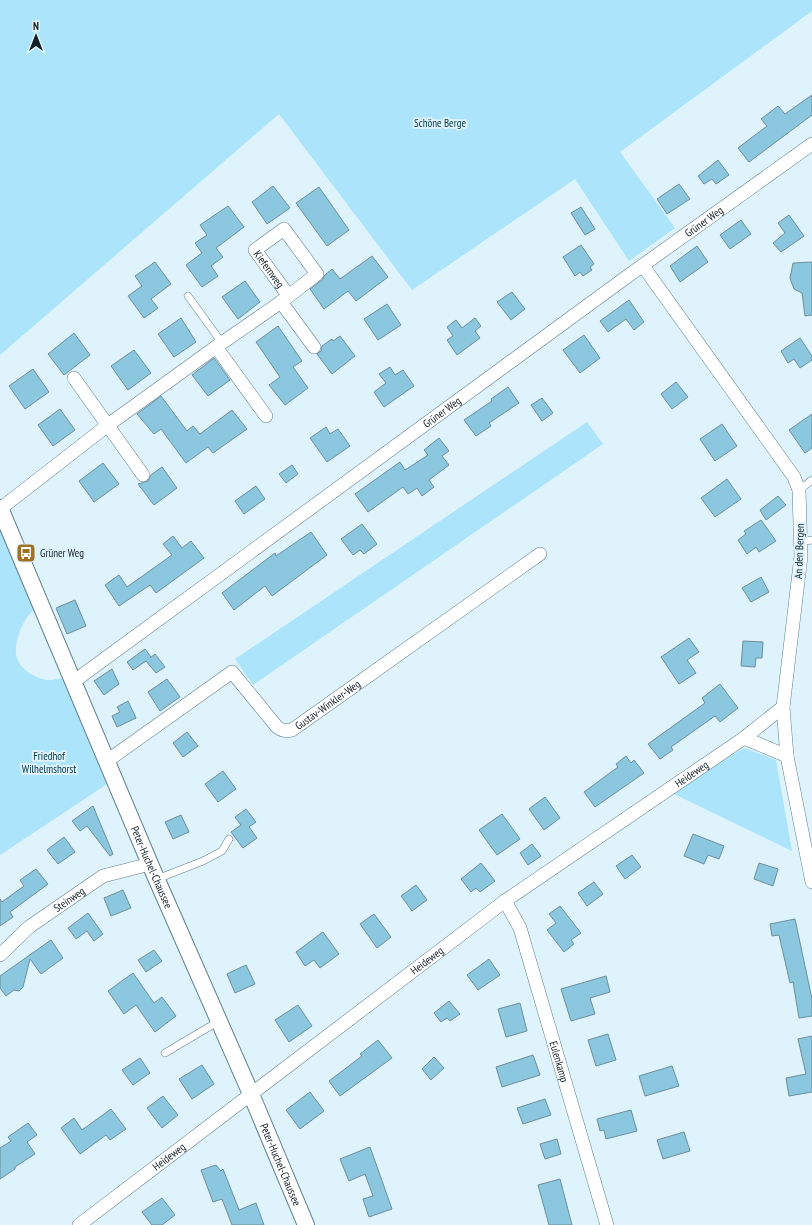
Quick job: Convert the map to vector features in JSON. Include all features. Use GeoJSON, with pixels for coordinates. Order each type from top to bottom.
{"type":"FeatureCollection","features":[{"type":"Feature","properties":{"kind":"street","name":"Grüner Weg"},"geometry":{"type":"LineString","coordinates":[[72,682],[812,144]]}},
{"type":"Feature","properties":{"kind":"street","name":"Kiefernweg"},"geometry":{"type":"LineString","coordinates":[[0,508],[108,425],[285,299],[317,274],[284,229],[254,250],[285,299],[314,347]]}},
{"type":"Feature","properties":{"kind":"street","name":"An den Bergen"},"geometry":{"type":"LineString","coordinates":[[643,266],[794,477],[799,490],[806,541],[801,556],[783,707],[787,756],[812,882]]}},
{"type":"Feature","properties":{"kind":"street"},"geometry":{"type":"LineString","coordinates":[[219,345],[266,416]]}},
{"type":"Feature","properties":{"kind":"street"},"geometry":{"type":"LineString","coordinates":[[74,378],[143,475]]}},
{"type":"Feature","properties":{"kind":"street","name":"Peter-Huchel-Chaussee"},"geometry":{"type":"LineString","coordinates":[[0,508],[72,682],[251,1094],[306,1225]]}},
{"type":"Feature","properties":{"kind":"street","name":"Gustav-Winkler-Weg"},"geometry":{"type":"LineString","coordinates":[[106,761],[232,672],[280,730],[292,730],[540,554]]}},
{"type":"Feature","properties":{"kind":"street","name":"Heideweg"},"geometry":{"type":"LineString","coordinates":[[79,1225],[505,901],[744,738],[783,707]]}},
{"type":"Feature","properties":{"kind":"street"},"geometry":{"type":"LineString","coordinates":[[744,738],[787,756]]}},
{"type":"Feature","properties":{"kind":"street","name":"Steinweg"},"geometry":{"type":"LineString","coordinates":[[0,955],[29,927],[103,876],[150,864]]}},
{"type":"Feature","properties":{"kind":"street","name":"Eulenkamp"},"geometry":{"type":"LineString","coordinates":[[505,901],[520,928],[607,1225]]}},
{"type":"Feature","properties":{"kind":"lane"},"geometry":{"type":"LineString","coordinates":[[188,296],[219,345]]}},
{"type":"Feature","properties":{"kind":"lane"},"geometry":{"type":"LineString","coordinates":[[799,490],[812,480]]}},
{"type":"Feature","properties":{"kind":"lane"},"geometry":{"type":"LineString","coordinates":[[157,879],[203,861],[222,851],[228,839]]}},
{"type":"Feature","properties":{"kind":"lane"},"geometry":{"type":"LineString","coordinates":[[165,1053],[219,1021]]}},
{"type":"Feature","properties":{"kind":"green space","name":"Schöne Berge"},"geometry":{"type":"Polygon","coordinates":[[[0,0],[812,0],[812,11],[620,152],[675,228],[629,261],[575,179],[412,290],[279,114],[0,355],[0,0]]]}},
{"type":"Feature","properties":{"kind":"green space"},"geometry":{"type":"Polygon","coordinates":[[[587,422],[603,444],[253,685],[235,659],[587,422]]]}},
{"type":"Feature","properties":{"kind":"green space","name":"Friedhof Wilhelmshorst"},"geometry":{"type":"Polygon","coordinates":[[[0,523],[36,608],[26,618],[20,631],[16,648],[16,655],[19,663],[26,671],[42,679],[52,680],[68,677],[110,782],[0,855],[0,523]]]}},
{"type":"Feature","properties":{"kind":"green space"},"geometry":{"type":"Polygon","coordinates":[[[744,748],[776,760],[792,851],[670,792],[744,748]]]}},
{"type":"Feature","properties":{"kind":"building"},"geometry":{"type":"Polygon","coordinates":[[[812,95],[812,115],[749,162],[738,148],[767,126],[761,119],[778,106],[785,114],[812,95]]]}},
{"type":"Feature","properties":{"kind":"building"},"geometry":{"type":"Polygon","coordinates":[[[718,160],[729,175],[716,184],[712,179],[704,184],[698,176],[718,160]]]}},
{"type":"Feature","properties":{"kind":"building"},"geometry":{"type":"Polygon","coordinates":[[[679,184],[690,199],[667,214],[657,199],[679,184]]]}},
{"type":"Feature","properties":{"kind":"building"},"geometry":{"type":"Polygon","coordinates":[[[273,186],[290,208],[267,224],[252,202],[273,186]]]}},
{"type":"Feature","properties":{"kind":"building"},"geometry":{"type":"Polygon","coordinates":[[[319,187],[349,230],[327,246],[296,203],[319,187]]]}},
{"type":"Feature","properties":{"kind":"building"},"geometry":{"type":"Polygon","coordinates":[[[228,206],[244,227],[216,248],[223,257],[211,266],[218,276],[202,287],[186,265],[202,253],[195,243],[207,235],[200,225],[228,206]]]}},
{"type":"Feature","properties":{"kind":"building"},"geometry":{"type":"Polygon","coordinates":[[[581,207],[595,229],[585,235],[571,213],[581,207]]]}},
{"type":"Feature","properties":{"kind":"building"},"geometry":{"type":"Polygon","coordinates":[[[789,215],[804,236],[781,252],[773,243],[785,233],[778,223],[789,215]]]}},
{"type":"Feature","properties":{"kind":"building"},"geometry":{"type":"Polygon","coordinates":[[[741,220],[751,234],[730,249],[720,235],[741,220]]]}},
{"type":"Feature","properties":{"kind":"building"},"geometry":{"type":"Polygon","coordinates":[[[581,245],[594,264],[590,267],[592,270],[583,276],[580,272],[575,276],[563,257],[581,245]]]}},
{"type":"Feature","properties":{"kind":"building"},"geometry":{"type":"Polygon","coordinates":[[[697,246],[708,262],[680,282],[670,266],[697,246]]]}},
{"type":"Feature","properties":{"kind":"building"},"geometry":{"type":"Polygon","coordinates":[[[372,256],[388,277],[356,301],[348,291],[324,309],[310,289],[322,280],[332,269],[340,279],[372,256]]]}},
{"type":"Feature","properties":{"kind":"building"},"geometry":{"type":"Polygon","coordinates":[[[155,262],[171,284],[151,299],[158,308],[144,318],[128,296],[142,286],[135,276],[155,262]]]}},
{"type":"Feature","properties":{"kind":"building"},"geometry":{"type":"Polygon","coordinates":[[[812,262],[812,315],[805,316],[802,293],[794,289],[790,278],[793,263],[812,262]]]}},
{"type":"Feature","properties":{"kind":"building"},"geometry":{"type":"Polygon","coordinates":[[[245,281],[260,302],[238,319],[222,297],[245,281]]]}},
{"type":"Feature","properties":{"kind":"building"},"geometry":{"type":"Polygon","coordinates":[[[512,292],[525,309],[511,320],[497,302],[512,292]]]}},
{"type":"Feature","properties":{"kind":"building"},"geometry":{"type":"Polygon","coordinates":[[[629,300],[644,322],[634,330],[626,319],[608,332],[600,321],[629,300]]]}},
{"type":"Feature","properties":{"kind":"building"},"geometry":{"type":"Polygon","coordinates":[[[387,304],[401,325],[378,340],[364,319],[387,304]]]}},
{"type":"Feature","properties":{"kind":"building"},"geometry":{"type":"Polygon","coordinates":[[[181,318],[196,342],[174,357],[158,334],[181,318]]]}},
{"type":"Feature","properties":{"kind":"building"},"geometry":{"type":"Polygon","coordinates":[[[475,318],[481,326],[475,331],[480,338],[457,355],[447,340],[453,336],[447,327],[456,320],[462,328],[475,318]]]}},
{"type":"Feature","properties":{"kind":"building"},"geometry":{"type":"Polygon","coordinates":[[[278,326],[302,361],[293,367],[308,388],[285,405],[269,385],[280,377],[256,342],[278,326]]]}},
{"type":"Feature","properties":{"kind":"building"},"geometry":{"type":"Polygon","coordinates":[[[74,333],[90,355],[64,375],[48,354],[74,333]]]}},
{"type":"Feature","properties":{"kind":"building"},"geometry":{"type":"Polygon","coordinates":[[[584,335],[600,358],[580,373],[563,350],[584,335]]]}},
{"type":"Feature","properties":{"kind":"building"},"geometry":{"type":"Polygon","coordinates":[[[340,336],[355,356],[332,374],[317,354],[321,351],[322,346],[332,339],[333,341],[340,336]]]}},
{"type":"Feature","properties":{"kind":"building"},"geometry":{"type":"Polygon","coordinates":[[[800,338],[812,356],[812,360],[800,368],[794,359],[788,363],[781,351],[800,338]]]}},
{"type":"Feature","properties":{"kind":"building"},"geometry":{"type":"Polygon","coordinates":[[[134,350],[151,373],[128,390],[111,366],[134,350]]]}},
{"type":"Feature","properties":{"kind":"building"},"geometry":{"type":"Polygon","coordinates":[[[214,358],[230,380],[208,396],[192,375],[214,358]]]}},
{"type":"Feature","properties":{"kind":"building"},"geometry":{"type":"Polygon","coordinates":[[[390,367],[395,375],[403,370],[414,386],[384,407],[374,392],[386,383],[379,374],[390,367]]]}},
{"type":"Feature","properties":{"kind":"building"},"geometry":{"type":"Polygon","coordinates":[[[33,369],[49,392],[25,409],[9,386],[33,369]]]}},
{"type":"Feature","properties":{"kind":"building"},"geometry":{"type":"Polygon","coordinates":[[[676,382],[688,397],[672,409],[661,394],[676,382]]]}},
{"type":"Feature","properties":{"kind":"building"},"geometry":{"type":"Polygon","coordinates":[[[508,387],[519,403],[489,423],[491,426],[476,436],[464,420],[492,401],[491,399],[508,387]]]}},
{"type":"Feature","properties":{"kind":"building"},"geometry":{"type":"Polygon","coordinates":[[[161,396],[187,431],[193,426],[200,434],[232,410],[247,429],[213,453],[208,447],[186,463],[161,429],[154,434],[137,414],[161,396]]]}},
{"type":"Feature","properties":{"kind":"building"},"geometry":{"type":"Polygon","coordinates":[[[542,398],[553,413],[542,421],[531,405],[542,398]]]}},
{"type":"Feature","properties":{"kind":"building"},"geometry":{"type":"Polygon","coordinates":[[[60,409],[75,430],[53,446],[38,425],[60,409]]]}},
{"type":"Feature","properties":{"kind":"building"},"geometry":{"type":"Polygon","coordinates":[[[812,414],[812,448],[805,453],[789,430],[812,414]]]}},
{"type":"Feature","properties":{"kind":"building"},"geometry":{"type":"Polygon","coordinates":[[[722,424],[737,446],[715,461],[700,439],[722,424]]]}},
{"type":"Feature","properties":{"kind":"building"},"geometry":{"type":"Polygon","coordinates":[[[326,427],[330,434],[338,429],[350,446],[327,462],[310,438],[326,427]]]}},
{"type":"Feature","properties":{"kind":"building"},"geometry":{"type":"Polygon","coordinates":[[[439,438],[449,451],[442,456],[449,465],[429,480],[434,487],[422,496],[417,488],[408,494],[403,487],[368,512],[355,494],[400,462],[405,470],[428,455],[424,450],[439,438]]]}},
{"type":"Feature","properties":{"kind":"building"},"geometry":{"type":"Polygon","coordinates":[[[103,463],[119,484],[94,502],[79,481],[103,463]]]}},
{"type":"Feature","properties":{"kind":"building"},"geometry":{"type":"Polygon","coordinates":[[[292,465],[298,474],[286,483],[279,474],[292,465]]]}},
{"type":"Feature","properties":{"kind":"building"},"geometry":{"type":"Polygon","coordinates":[[[162,467],[177,488],[154,505],[138,484],[148,481],[151,475],[162,467]]]}},
{"type":"Feature","properties":{"kind":"building"},"geometry":{"type":"Polygon","coordinates":[[[727,479],[741,499],[715,517],[701,498],[727,479]]]}},
{"type":"Feature","properties":{"kind":"building"},"geometry":{"type":"Polygon","coordinates":[[[256,486],[265,499],[244,514],[235,501],[256,486]]]}},
{"type":"Feature","properties":{"kind":"building"},"geometry":{"type":"Polygon","coordinates":[[[778,496],[786,505],[766,520],[760,510],[778,496]]]}},
{"type":"Feature","properties":{"kind":"building"},"geometry":{"type":"Polygon","coordinates":[[[761,520],[776,541],[759,552],[756,547],[747,554],[738,540],[746,534],[744,531],[761,520]]]}},
{"type":"Feature","properties":{"kind":"building"},"geometry":{"type":"Polygon","coordinates":[[[362,524],[377,544],[364,554],[360,550],[353,555],[341,539],[362,524]]]}},
{"type":"Feature","properties":{"kind":"building"},"geometry":{"type":"Polygon","coordinates":[[[311,532],[327,555],[272,596],[265,586],[234,610],[222,593],[275,553],[276,556],[311,532]]]}},
{"type":"Feature","properties":{"kind":"building"},"geometry":{"type":"Polygon","coordinates":[[[173,536],[182,548],[191,541],[204,558],[156,593],[150,585],[119,606],[105,585],[119,575],[127,587],[172,555],[163,544],[173,536]]]}},
{"type":"Feature","properties":{"kind":"building"},"geometry":{"type":"Polygon","coordinates":[[[761,577],[769,592],[751,602],[742,588],[761,577]]]}},
{"type":"Feature","properties":{"kind":"building"},"geometry":{"type":"Polygon","coordinates":[[[75,600],[86,626],[67,634],[56,608],[75,600]]]}},
{"type":"Feature","properties":{"kind":"building"},"geometry":{"type":"Polygon","coordinates":[[[689,638],[699,652],[687,660],[696,673],[679,684],[661,657],[689,638]]]}},
{"type":"Feature","properties":{"kind":"building"},"geometry":{"type":"Polygon","coordinates":[[[743,641],[763,642],[762,658],[756,658],[755,667],[741,666],[743,641]]]}},
{"type":"Feature","properties":{"kind":"building"},"geometry":{"type":"Polygon","coordinates":[[[145,649],[151,657],[150,658],[155,654],[165,667],[156,673],[146,661],[133,670],[127,662],[145,649]]]}},
{"type":"Feature","properties":{"kind":"building"},"geometry":{"type":"Polygon","coordinates":[[[112,669],[119,684],[104,695],[94,681],[112,669]]]}},
{"type":"Feature","properties":{"kind":"building"},"geometry":{"type":"Polygon","coordinates":[[[167,679],[180,697],[160,711],[148,692],[167,679]]]}},
{"type":"Feature","properties":{"kind":"building"},"geometry":{"type":"Polygon","coordinates":[[[720,684],[738,708],[720,722],[715,716],[671,747],[673,750],[660,759],[648,744],[705,703],[702,698],[720,684]]]}},
{"type":"Feature","properties":{"kind":"building"},"geometry":{"type":"Polygon","coordinates":[[[128,701],[136,718],[117,727],[112,716],[120,712],[117,707],[128,701]]]}},
{"type":"Feature","properties":{"kind":"building"},"geometry":{"type":"Polygon","coordinates":[[[187,732],[198,746],[183,757],[173,743],[187,732]]]}},
{"type":"Feature","properties":{"kind":"building"},"geometry":{"type":"Polygon","coordinates":[[[626,756],[631,763],[634,760],[644,773],[595,807],[584,792],[618,767],[616,764],[626,756]]]}},
{"type":"Feature","properties":{"kind":"building"},"geometry":{"type":"Polygon","coordinates":[[[223,771],[236,789],[218,802],[205,784],[223,771]]]}},
{"type":"Feature","properties":{"kind":"building"},"geometry":{"type":"Polygon","coordinates":[[[545,797],[560,818],[544,830],[529,809],[545,797]]]}},
{"type":"Feature","properties":{"kind":"building"},"geometry":{"type":"Polygon","coordinates":[[[93,806],[113,854],[110,856],[87,826],[80,831],[72,821],[93,806]]]}},
{"type":"Feature","properties":{"kind":"building"},"geometry":{"type":"Polygon","coordinates":[[[246,809],[256,822],[249,827],[257,838],[243,848],[231,832],[241,825],[235,817],[246,809]]]}},
{"type":"Feature","properties":{"kind":"building"},"geometry":{"type":"Polygon","coordinates":[[[502,814],[520,839],[497,855],[479,830],[502,814]]]}},
{"type":"Feature","properties":{"kind":"building"},"geometry":{"type":"Polygon","coordinates":[[[181,815],[189,832],[173,839],[165,822],[181,815]]]}},
{"type":"Feature","properties":{"kind":"building"},"geometry":{"type":"Polygon","coordinates":[[[693,834],[724,846],[719,859],[708,855],[704,864],[684,856],[693,834]]]}},
{"type":"Feature","properties":{"kind":"building"},"geometry":{"type":"Polygon","coordinates":[[[64,837],[75,852],[58,864],[47,850],[64,837]]]}},
{"type":"Feature","properties":{"kind":"building"},"geometry":{"type":"Polygon","coordinates":[[[532,844],[541,856],[528,865],[520,853],[532,844]]]}},
{"type":"Feature","properties":{"kind":"building"},"geometry":{"type":"Polygon","coordinates":[[[632,855],[641,867],[625,879],[616,866],[632,855]]]}},
{"type":"Feature","properties":{"kind":"building"},"geometry":{"type":"Polygon","coordinates":[[[481,863],[495,881],[480,892],[476,888],[471,892],[461,879],[481,863]]]}},
{"type":"Feature","properties":{"kind":"building"},"geometry":{"type":"Polygon","coordinates":[[[759,863],[778,869],[773,886],[754,879],[759,863]]]}},
{"type":"Feature","properties":{"kind":"building"},"geometry":{"type":"Polygon","coordinates":[[[36,869],[48,884],[10,912],[13,917],[0,926],[0,899],[2,902],[24,886],[20,880],[36,869]]]}},
{"type":"Feature","properties":{"kind":"building"},"geometry":{"type":"Polygon","coordinates":[[[594,882],[603,894],[587,906],[578,893],[594,882]]]}},
{"type":"Feature","properties":{"kind":"building"},"geometry":{"type":"Polygon","coordinates":[[[416,885],[427,900],[412,911],[401,896],[416,885]]]}},
{"type":"Feature","properties":{"kind":"building"},"geometry":{"type":"Polygon","coordinates":[[[123,890],[131,908],[111,916],[104,898],[123,890]]]}},
{"type":"Feature","properties":{"kind":"building"},"geometry":{"type":"Polygon","coordinates":[[[560,906],[581,933],[571,940],[574,944],[564,952],[547,930],[556,923],[549,914],[560,906]]]}},
{"type":"Feature","properties":{"kind":"building"},"geometry":{"type":"Polygon","coordinates":[[[88,913],[103,934],[94,941],[87,931],[76,939],[68,928],[88,913]]]}},
{"type":"Feature","properties":{"kind":"building"},"geometry":{"type":"Polygon","coordinates":[[[374,914],[391,937],[377,948],[360,924],[374,914]]]}},
{"type":"Feature","properties":{"kind":"building"},"geometry":{"type":"Polygon","coordinates":[[[795,919],[812,999],[812,1016],[799,1018],[793,982],[790,983],[779,935],[772,936],[770,924],[795,919]]]}},
{"type":"Feature","properties":{"kind":"building"},"geometry":{"type":"Polygon","coordinates":[[[323,932],[339,954],[320,968],[314,960],[305,966],[296,952],[323,932]]]}},
{"type":"Feature","properties":{"kind":"building"},"geometry":{"type":"Polygon","coordinates":[[[51,940],[63,958],[41,974],[30,959],[23,987],[19,991],[14,990],[6,996],[0,988],[0,976],[51,940]]]}},
{"type":"Feature","properties":{"kind":"building"},"geometry":{"type":"Polygon","coordinates":[[[154,950],[162,961],[146,972],[138,960],[154,950]]]}},
{"type":"Feature","properties":{"kind":"building"},"geometry":{"type":"Polygon","coordinates":[[[489,959],[500,975],[478,990],[467,975],[489,959]]]}},
{"type":"Feature","properties":{"kind":"building"},"geometry":{"type":"Polygon","coordinates":[[[246,965],[255,984],[235,993],[227,974],[246,965]]]}},
{"type":"Feature","properties":{"kind":"building"},"geometry":{"type":"Polygon","coordinates":[[[133,973],[154,1003],[162,997],[176,1016],[155,1032],[136,1005],[124,1014],[108,991],[133,973]]]}},
{"type":"Feature","properties":{"kind":"building"},"geometry":{"type":"Polygon","coordinates":[[[606,976],[610,992],[590,998],[595,1014],[571,1021],[561,989],[606,976]]]}},
{"type":"Feature","properties":{"kind":"building"},"geometry":{"type":"Polygon","coordinates":[[[449,1001],[460,1014],[450,1021],[447,1018],[441,1022],[434,1013],[449,1001]]]}},
{"type":"Feature","properties":{"kind":"building"},"geometry":{"type":"Polygon","coordinates":[[[520,1003],[527,1031],[506,1037],[498,1009],[520,1003]]]}},
{"type":"Feature","properties":{"kind":"building"},"geometry":{"type":"Polygon","coordinates":[[[298,1005],[312,1026],[289,1042],[275,1020],[298,1005]]]}},
{"type":"Feature","properties":{"kind":"building"},"geometry":{"type":"Polygon","coordinates":[[[608,1034],[616,1060],[596,1066],[588,1040],[608,1034]]]}},
{"type":"Feature","properties":{"kind":"building"},"geometry":{"type":"Polygon","coordinates":[[[812,1036],[812,1092],[789,1096],[786,1078],[806,1074],[798,1039],[812,1036]]]}},
{"type":"Feature","properties":{"kind":"building"},"geometry":{"type":"Polygon","coordinates":[[[378,1040],[392,1058],[340,1096],[329,1081],[362,1056],[360,1054],[378,1040]]]}},
{"type":"Feature","properties":{"kind":"building"},"geometry":{"type":"Polygon","coordinates":[[[533,1055],[540,1075],[502,1087],[496,1067],[533,1055]]]}},
{"type":"Feature","properties":{"kind":"building"},"geometry":{"type":"Polygon","coordinates":[[[434,1057],[444,1068],[431,1080],[422,1069],[434,1057]]]}},
{"type":"Feature","properties":{"kind":"building"},"geometry":{"type":"Polygon","coordinates":[[[140,1058],[150,1073],[133,1085],[122,1070],[140,1058]]]}},
{"type":"Feature","properties":{"kind":"building"},"geometry":{"type":"Polygon","coordinates":[[[202,1065],[214,1084],[192,1099],[179,1079],[202,1065]]]}},
{"type":"Feature","properties":{"kind":"building"},"geometry":{"type":"Polygon","coordinates":[[[672,1066],[679,1086],[645,1096],[639,1076],[672,1066]]]}},
{"type":"Feature","properties":{"kind":"building"},"geometry":{"type":"Polygon","coordinates":[[[310,1092],[324,1111],[300,1129],[286,1110],[310,1092]]]}},
{"type":"Feature","properties":{"kind":"building"},"geometry":{"type":"Polygon","coordinates":[[[163,1096],[178,1115],[162,1128],[147,1108],[163,1096]]]}},
{"type":"Feature","properties":{"kind":"building"},"geometry":{"type":"Polygon","coordinates":[[[545,1099],[551,1115],[523,1124],[517,1108],[545,1099]]]}},
{"type":"Feature","properties":{"kind":"building"},"geometry":{"type":"Polygon","coordinates":[[[111,1109],[126,1129],[110,1140],[106,1135],[80,1154],[61,1128],[74,1118],[82,1130],[111,1109]]]}},
{"type":"Feature","properties":{"kind":"building"},"geometry":{"type":"Polygon","coordinates":[[[631,1110],[637,1131],[606,1139],[604,1130],[600,1131],[597,1119],[631,1110]]]}},
{"type":"Feature","properties":{"kind":"building"},"geometry":{"type":"Polygon","coordinates":[[[28,1123],[37,1135],[27,1142],[35,1154],[0,1179],[0,1148],[11,1141],[8,1137],[28,1123]]]}},
{"type":"Feature","properties":{"kind":"building"},"geometry":{"type":"Polygon","coordinates":[[[684,1132],[690,1151],[663,1159],[657,1140],[684,1132]]]}},
{"type":"Feature","properties":{"kind":"building"},"geometry":{"type":"Polygon","coordinates":[[[557,1139],[561,1154],[545,1159],[540,1144],[557,1139]]]}},
{"type":"Feature","properties":{"kind":"building"},"geometry":{"type":"Polygon","coordinates":[[[370,1147],[392,1209],[369,1217],[363,1199],[373,1196],[365,1174],[349,1181],[340,1159],[370,1147]]]}},
{"type":"Feature","properties":{"kind":"building"},"geometry":{"type":"Polygon","coordinates":[[[216,1165],[221,1171],[223,1169],[239,1210],[256,1203],[264,1225],[232,1225],[222,1199],[213,1202],[201,1170],[216,1165]]]}},
{"type":"Feature","properties":{"kind":"building"},"geometry":{"type":"Polygon","coordinates":[[[560,1179],[572,1225],[549,1225],[538,1185],[560,1179]]]}},
{"type":"Feature","properties":{"kind":"building"},"geometry":{"type":"Polygon","coordinates":[[[162,1198],[175,1215],[162,1225],[152,1225],[142,1212],[162,1198]]]}},
{"type":"Feature","properties":{"kind":"place","name":"Grüner Weg"},"geometry":{"type":"Point","coordinates":[26,553]}}]}
